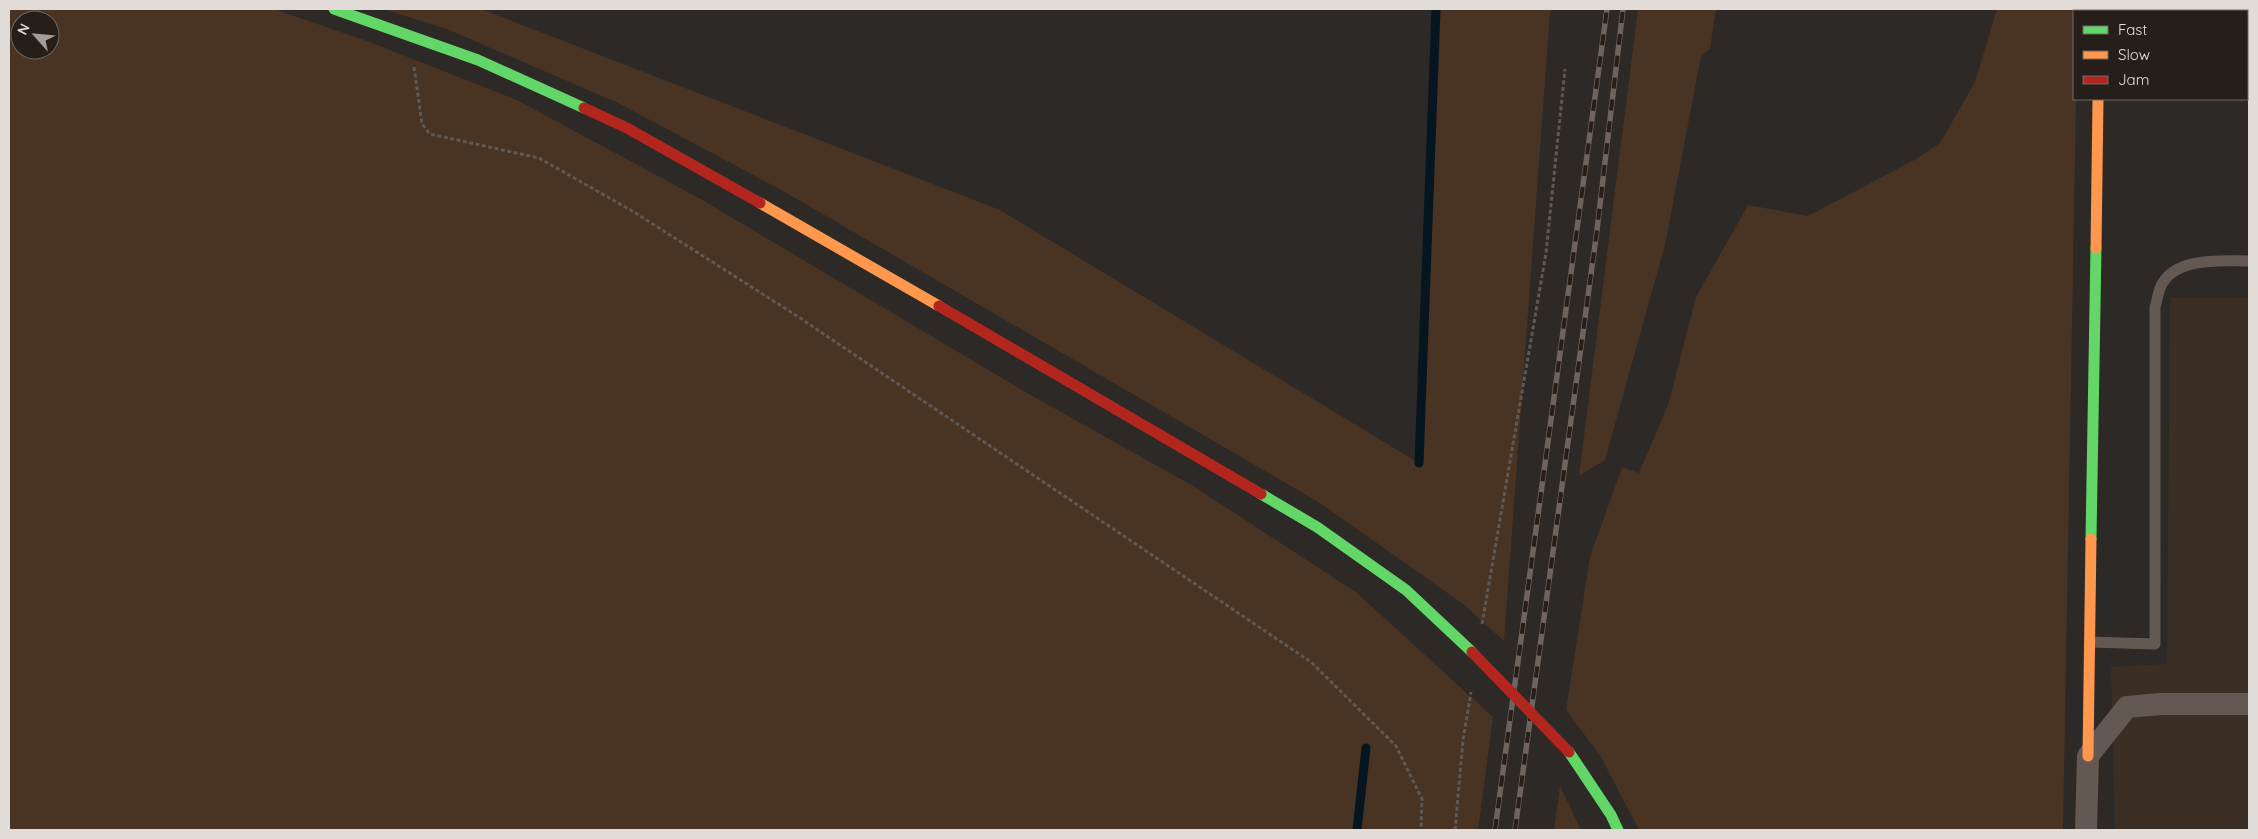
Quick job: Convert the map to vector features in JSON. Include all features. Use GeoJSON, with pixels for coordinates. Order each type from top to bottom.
{"type":"FeatureCollection","features":[{"type":"Feature","properties":{"kind":"main road"},"geometry":{"type":"LineString","coordinates":[[334,9],[478,60],[627,128],[814,233],[1317,527],[1406,590],[1472,652],[1568,752],[1611,815],[1618,830]]}},
{"type":"Feature","properties":{"kind":"main road"},"geometry":{"type":"LineString","coordinates":[[2088,756],[2098,100]]}},
{"type":"Feature","properties":{"kind":"street"},"geometry":{"type":"LineString","coordinates":[[2086,830],[2088,756],[2127,707],[2160,704],[2249,704]]}},
{"type":"Feature","properties":{"kind":"lane"},"geometry":{"type":"LineString","coordinates":[[2090,642],[2156,644],[2156,307],[2161,286],[2170,275],[2190,264],[2204,260],[2249,261]]}},
{"type":"Feature","properties":{"kind":"path"},"geometry":{"type":"LineString","coordinates":[[412,36],[422,124],[430,134],[538,158],[634,212],[797,316],[1311,662],[1396,746],[1422,799],[1421,830]]}},
{"type":"Feature","properties":{"kind":"path"},"geometry":{"type":"LineString","coordinates":[[1481,632],[1546,254],[1565,70]]}},
{"type":"Feature","properties":{"kind":"path"},"geometry":{"type":"LineString","coordinates":[[1455,830],[1463,740],[1471,691]]}},
{"type":"Feature","properties":{"kind":"shaded area"},"geometry":{"type":"Polygon","coordinates":[[[9,9],[274,9],[367,41],[517,100],[699,198],[1029,394],[1195,487],[1357,593],[1493,717],[1478,830],[9,830],[9,9]]]}},
{"type":"Feature","properties":{"kind":"shaded area"},"geometry":{"type":"Polygon","coordinates":[[[384,9],[481,9],[1000,210],[1419,463],[1436,9],[1553,9],[1550,12],[1504,641],[1463,604],[1320,503],[783,191],[618,103],[449,30],[384,9]]]}},
{"type":"Feature","properties":{"kind":"shaded area"},"geometry":{"type":"Polygon","coordinates":[[[1638,9],[1716,9],[1710,49],[1701,56],[1665,245],[1605,460],[1579,476],[1638,9]]]}},
{"type":"Feature","properties":{"kind":"shaded area"},"geometry":{"type":"Polygon","coordinates":[[[1997,9],[2078,9],[2073,10],[2073,100],[2076,100],[2063,830],[1639,830],[1601,757],[1566,710],[1590,557],[1622,467],[1639,473],[1668,405],[1696,297],[1748,205],[1808,216],[1916,159],[1940,143],[1975,82],[1997,9]]]}},
{"type":"Feature","properties":{"kind":"shaded area"},"geometry":{"type":"Polygon","coordinates":[[[2170,298],[2249,298],[2249,830],[2115,830],[2111,667],[2167,664],[2170,298]]]}},
{"type":"Feature","properties":{"kind":"shaded area"},"geometry":{"type":"Polygon","coordinates":[[[1560,786],[1581,830],[1554,830],[1560,786]]]}},
{"type":"Feature","properties":{"kind":"waterway"},"geometry":{"type":"LineString","coordinates":[[1419,463],[1436,9]]}},
{"type":"Feature","properties":{"kind":"waterway"},"geometry":{"type":"LineString","coordinates":[[1357,830],[1366,748]]}},
{"type":"Feature","properties":{"kind":"railway"},"geometry":{"type":"LineString","coordinates":[[1495,830],[1607,9]]}},
{"type":"Feature","properties":{"kind":"railway"},"geometry":{"type":"LineString","coordinates":[[1515,830],[1597,230],[1623,9]]}},
{"type":"Feature","properties":{"kind":"traffic: fast"},"geometry":{"type":"LineString","coordinates":[[334,9],[478,60],[584,108]]}},
{"type":"Feature","properties":{"kind":"traffic: fast"},"geometry":{"type":"LineString","coordinates":[[2091,539],[2096,248]]}},
{"type":"Feature","properties":{"kind":"traffic: fast"},"geometry":{"type":"LineString","coordinates":[[1261,494],[1317,527],[1406,590],[1472,652]]}},
{"type":"Feature","properties":{"kind":"traffic: fast"},"geometry":{"type":"LineString","coordinates":[[1569,752],[1611,815],[1618,830]]}},
{"type":"Feature","properties":{"kind":"traffic: slow"},"geometry":{"type":"LineString","coordinates":[[2096,248],[2098,100]]}},
{"type":"Feature","properties":{"kind":"traffic: slow"},"geometry":{"type":"LineString","coordinates":[[760,203],[939,306]]}},
{"type":"Feature","properties":{"kind":"traffic: slow"},"geometry":{"type":"LineString","coordinates":[[2088,756],[2091,539]]}},
{"type":"Feature","properties":{"kind":"traffic: jam"},"geometry":{"type":"LineString","coordinates":[[584,108],[627,128],[760,203]]}},
{"type":"Feature","properties":{"kind":"traffic: jam"},"geometry":{"type":"LineString","coordinates":[[939,306],[1261,494]]}},
{"type":"Feature","properties":{"kind":"traffic: jam"},"geometry":{"type":"LineString","coordinates":[[1472,652],[1569,752]]}}]}
